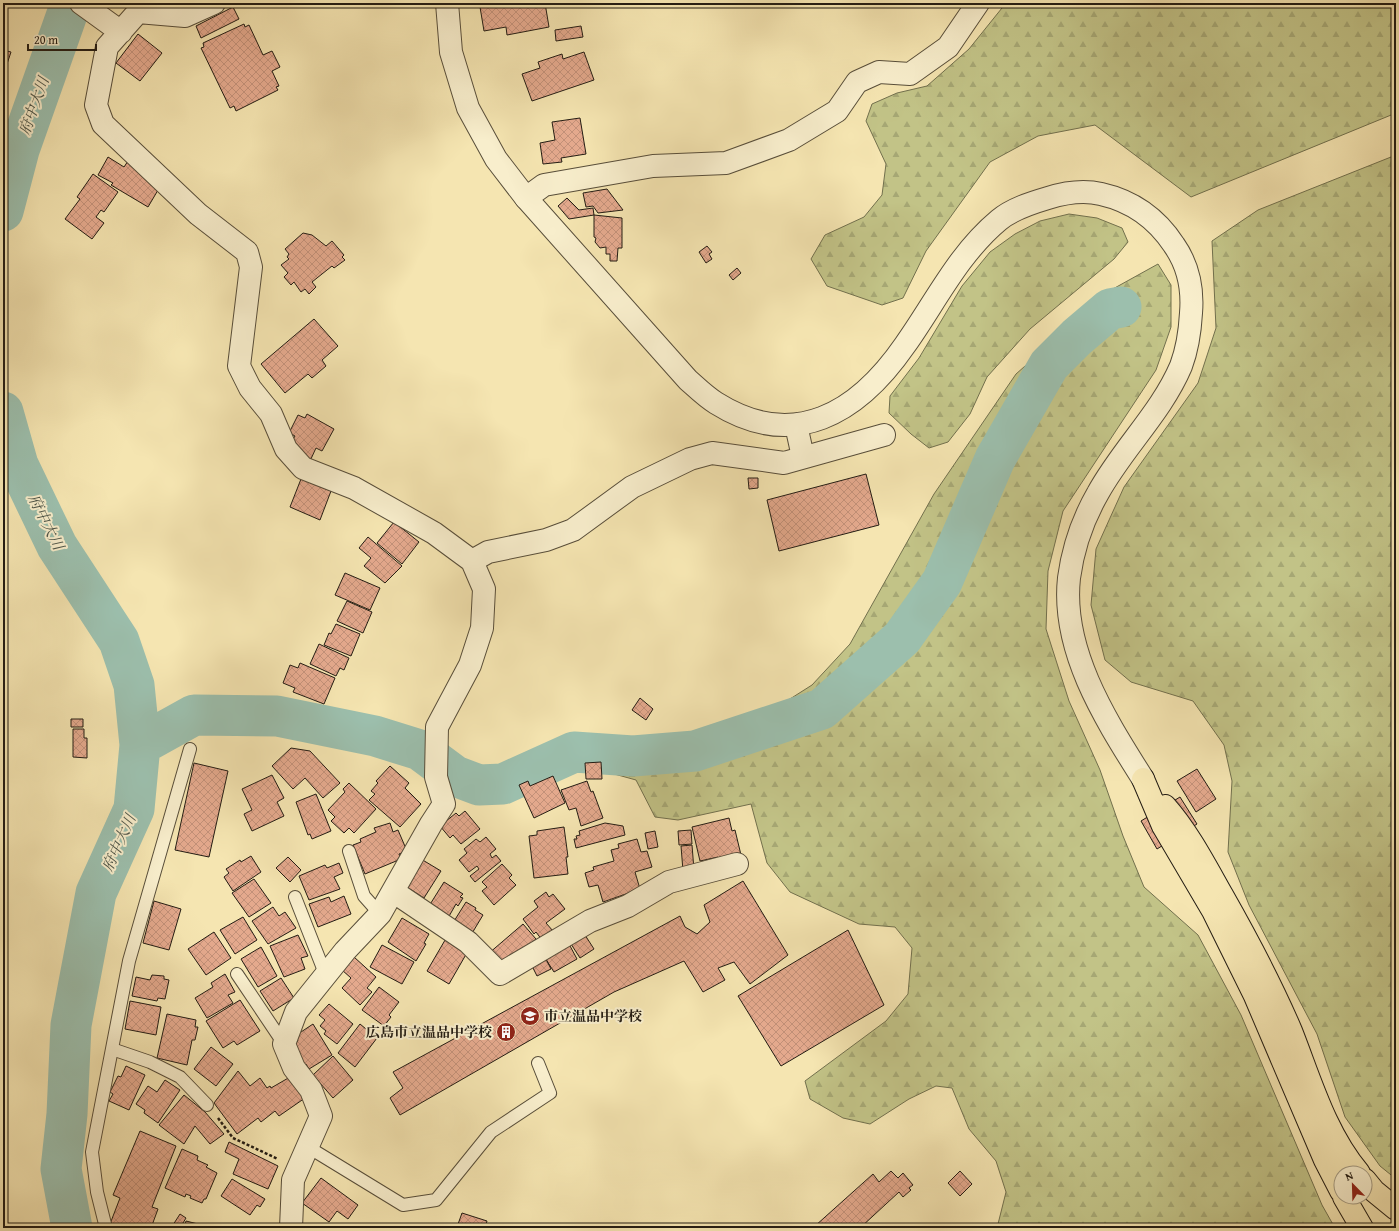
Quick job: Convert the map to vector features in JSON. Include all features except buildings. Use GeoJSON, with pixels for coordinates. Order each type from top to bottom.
{"type":"FeatureCollection","features":[{"type":"Feature","properties":{"kind":"highway"},"geometry":{"type":"LineString","coordinates":[[1143,779],[1176,818],[1210,872],[1241,928],[1288,1025],[1330,1129],[1353,1165]]}},
{"type":"Feature","properties":{"kind":"highway"},"geometry":{"type":"LineString","coordinates":[[1143,779],[1163,826],[1213,911],[1255,996],[1333,1176]]}},
{"type":"Feature","properties":{"kind":"highway"},"geometry":{"type":"LineString","coordinates":[[1373,1190],[1396,1209]]}},
{"type":"Feature","properties":{"kind":"highway"},"geometry":{"type":"LineString","coordinates":[[1349,1205],[1362,1228]]}},
{"type":"Feature","properties":{"kind":"street"},"geometry":{"type":"LineString","coordinates":[[80,3],[116,29]]}},
{"type":"Feature","properties":{"kind":"street"},"geometry":{"type":"LineString","coordinates":[[214,3],[185,16],[138,12],[116,29],[107,47],[96,104],[103,124],[198,214],[247,252],[251,267],[239,366],[250,388],[271,414],[286,449],[303,468],[354,488],[434,533],[472,562],[484,589],[482,628],[470,665],[437,727],[436,777],[444,804],[380,914],[296,1012],[284,1044],[294,1068],[311,1090],[322,1116],[293,1180],[291,1228]]}},
{"type":"Feature","properties":{"kind":"street"},"geometry":{"type":"LineString","coordinates":[[447,3],[451,52],[468,108],[496,159],[526,198],[688,380],[715,402],[745,418],[774,425],[796,425],[823,419],[852,403],[878,380],[904,347],[964,255],[1000,218],[1029,204],[1064,193],[1099,194],[1130,204],[1150,216],[1166,233],[1181,255],[1192,292],[1190,330],[1181,366],[1159,405],[1119,459],[1098,492],[1074,548],[1069,580],[1070,613],[1074,643],[1088,679],[1112,730],[1143,779]]}},
{"type":"Feature","properties":{"kind":"street"},"geometry":{"type":"LineString","coordinates":[[526,198],[544,185],[645,167],[726,163],[789,140],[837,111],[857,82],[879,72],[910,74],[948,47],[978,3]]}},
{"type":"Feature","properties":{"kind":"street"},"geometry":{"type":"LineString","coordinates":[[796,425],[803,457]]}},
{"type":"Feature","properties":{"kind":"street"},"geometry":{"type":"LineString","coordinates":[[472,562],[488,552],[546,540],[573,530],[632,487],[690,459],[712,453],[784,463],[884,436]]}},
{"type":"Feature","properties":{"kind":"street"},"geometry":{"type":"LineString","coordinates":[[394,892],[468,942],[500,974],[590,921],[628,906],[669,882],[737,864]]}},
{"type":"Feature","properties":{"kind":"lane"},"geometry":{"type":"LineString","coordinates":[[106,1228],[97,1192],[92,1152],[129,961],[190,749]]}},
{"type":"Feature","properties":{"kind":"lane"},"geometry":{"type":"LineString","coordinates":[[349,851],[364,896],[380,914]]}},
{"type":"Feature","properties":{"kind":"lane"},"geometry":{"type":"LineString","coordinates":[[295,897],[326,976]]}},
{"type":"Feature","properties":{"kind":"lane"},"geometry":{"type":"LineString","coordinates":[[237,974],[284,1044]]}},
{"type":"Feature","properties":{"kind":"lane"},"geometry":{"type":"LineString","coordinates":[[112,1049],[150,1062],[180,1077],[207,1105]]}},
{"type":"Feature","properties":{"kind":"lane"},"geometry":{"type":"LineString","coordinates":[[308,1147],[403,1205],[436,1200],[491,1132],[550,1094],[538,1064]]}},
{"type":"Feature","properties":{"kind":"path"},"geometry":{"type":"LineString","coordinates":[[207,1105],[233,1138],[298,1169]]}},
{"type":"Feature","properties":{"kind":"green space"},"geometry":{"type":"Polygon","coordinates":[[[1006,3],[1396,3],[1396,113],[1191,197],[1095,125],[1038,136],[990,162],[926,251],[903,298],[882,305],[827,286],[811,259],[825,235],[864,217],[882,195],[886,164],[866,121],[872,104],[897,93],[927,86],[969,49],[1006,3]]]}},
{"type":"Feature","properties":{"kind":"green space"},"geometry":{"type":"Polygon","coordinates":[[[1396,155],[1396,1179],[1380,1166],[1345,1117],[1317,1034],[1249,905],[1228,852],[1232,781],[1224,745],[1193,701],[1131,682],[1105,660],[1091,605],[1096,549],[1124,487],[1198,383],[1216,328],[1212,241],[1258,210],[1396,155]]]}},
{"type":"Feature","properties":{"kind":"green space"},"geometry":{"type":"Polygon","coordinates":[[[1069,214],[1097,218],[1122,228],[1128,242],[1114,259],[1030,329],[987,377],[970,414],[948,442],[929,448],[911,434],[889,413],[890,396],[919,358],[962,286],[990,252],[1015,234],[1040,221],[1069,214]]]}},
{"type":"Feature","properties":{"kind":"green space"},"geometry":{"type":"Polygon","coordinates":[[[1158,264],[1171,285],[1171,327],[1156,370],[1063,511],[1048,571],[1046,629],[1069,701],[1100,770],[1123,836],[1144,887],[1198,935],[1241,1015],[1322,1205],[1335,1228],[997,1228],[1006,1192],[996,1161],[969,1129],[952,1088],[936,1086],[909,1099],[870,1124],[843,1118],[810,1099],[805,1081],[886,1021],[908,994],[912,948],[895,927],[859,924],[790,892],[767,863],[751,804],[678,820],[655,817],[636,780],[607,772],[607,755],[645,743],[694,743],[771,711],[812,685],[850,644],[934,494],[1016,374],[1111,290],[1158,264]]]}},
{"type":"Feature","properties":{"kind":"waterway","name":"府中大川"},"geometry":{"type":"LineString","coordinates":[[3,211],[19,150],[71,3]]}},
{"type":"Feature","properties":{"kind":"waterway"},"geometry":{"type":"LineString","coordinates":[[140,745],[194,715],[277,716],[375,736],[420,750],[455,776],[479,785],[503,784],[574,752],[633,756],[695,751],[822,709],[902,638],[942,582],[995,459],[1049,365],[1077,337],[1110,309],[1121,307]]}},
{"type":"Feature","properties":{"kind":"waterway","name":"府中大川"},"geometry":{"type":"LineString","coordinates":[[3,412],[18,465],[57,546],[119,641],[134,685],[140,745],[134,809],[96,893],[71,1025],[67,1114],[61,1169],[72,1228]]}},
{"type":"Feature","properties":{"kind":"place","name":"市立温品中学校"},"geometry":{"type":"Point","coordinates":[530,1016]}},
{"type":"Feature","properties":{"kind":"place","name":"広島市立温品中学校"},"geometry":{"type":"Point","coordinates":[506,1032]}}]}
